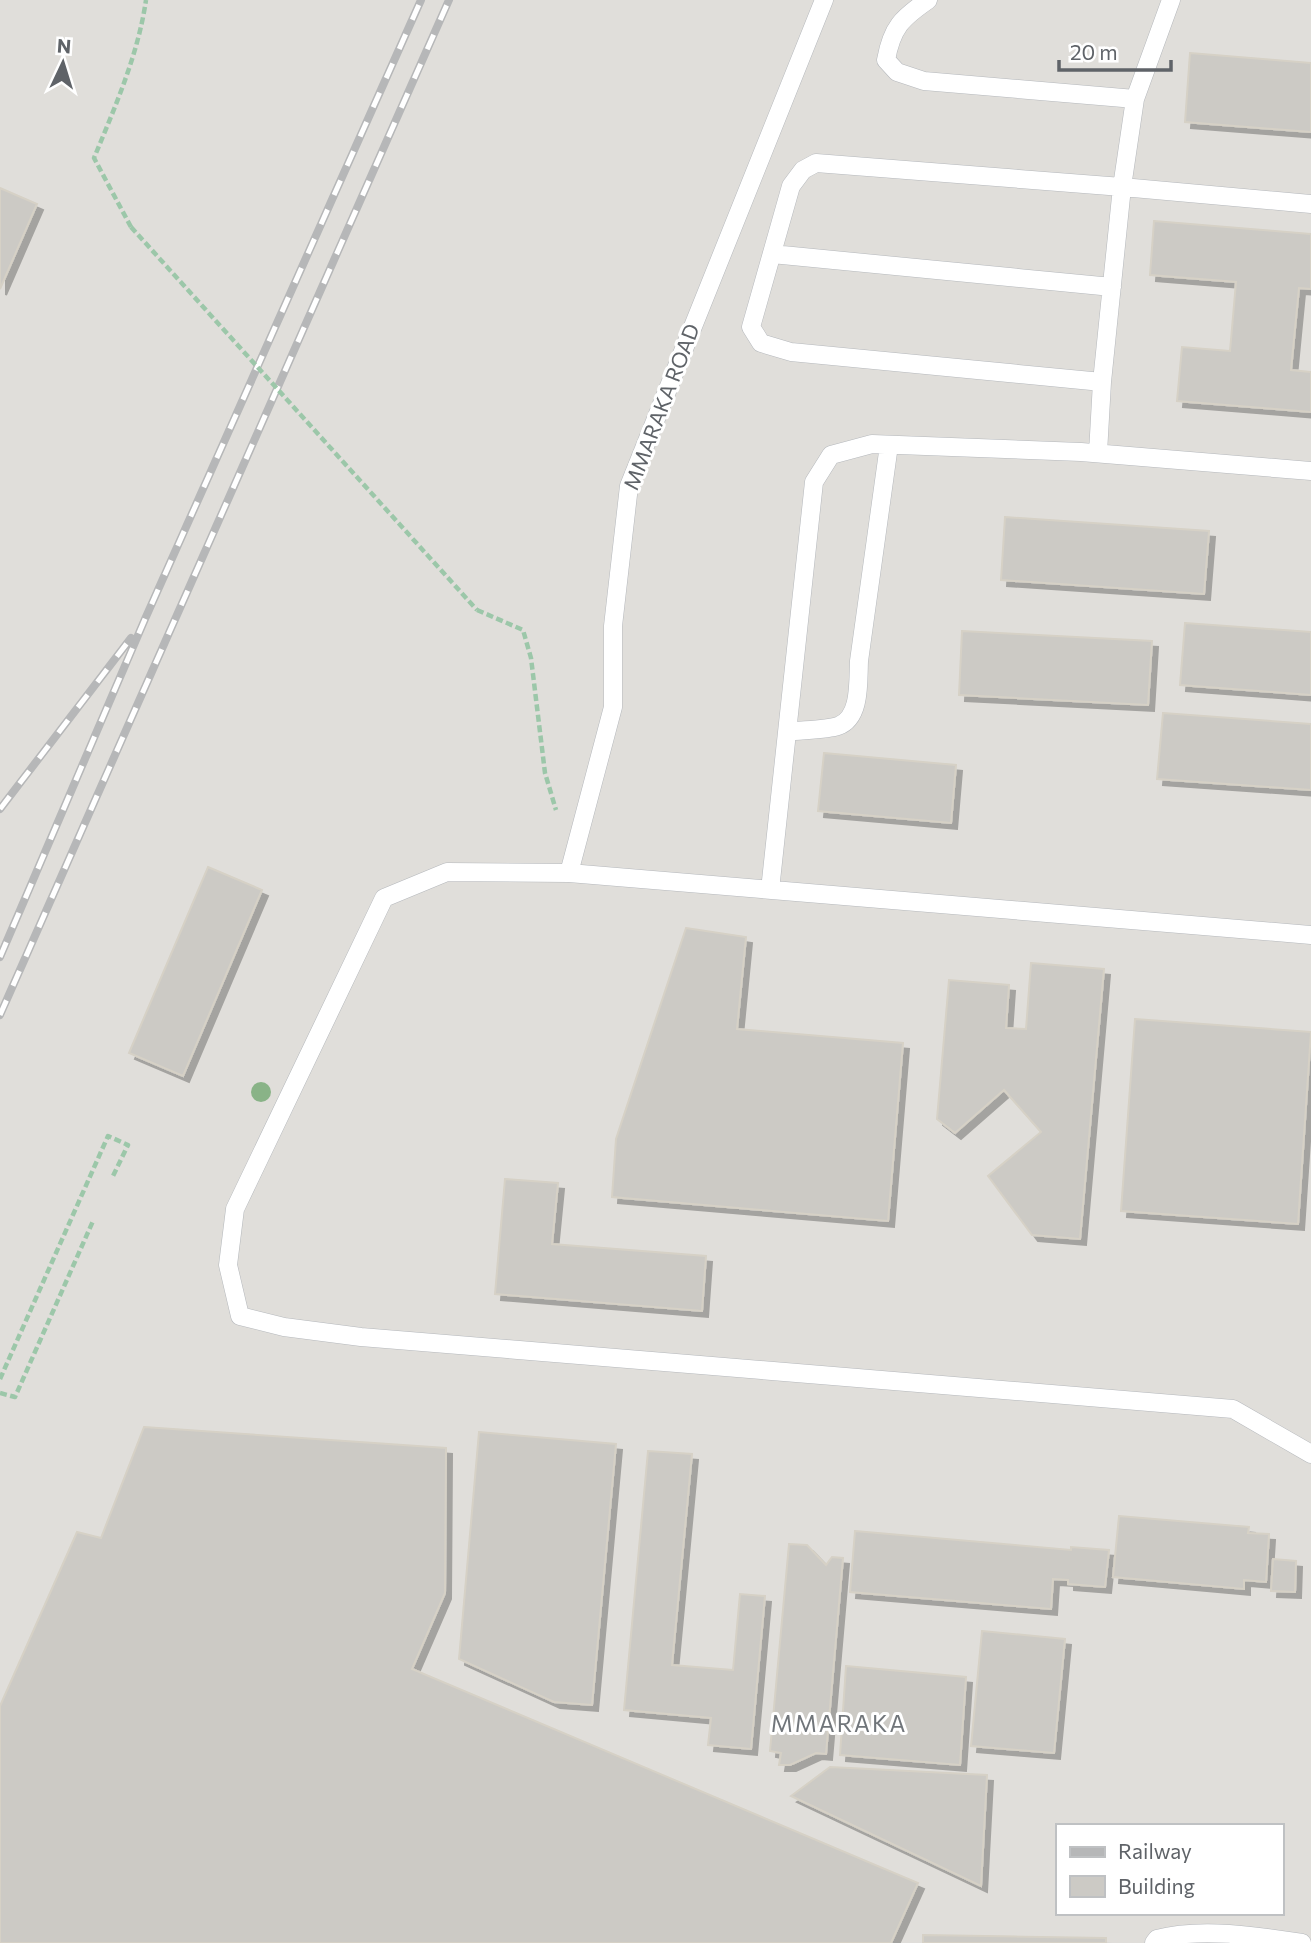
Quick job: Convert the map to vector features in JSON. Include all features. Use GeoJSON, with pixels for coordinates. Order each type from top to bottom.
{"type":"FeatureCollection","features":[{"type":"Feature","properties":{"kind":"lane","name":"MMARAKA ROAD"},"geometry":{"type":"LineString","coordinates":[[569,873],[614,707],[613,626],[629,486],[824,0]]}},
{"type":"Feature","properties":{"kind":"lane"},"geometry":{"type":"LineString","coordinates":[[928,0],[905,16],[890,39],[886,60],[897,72],[924,80],[1135,99]]}},
{"type":"Feature","properties":{"kind":"lane"},"geometry":{"type":"LineString","coordinates":[[1098,453],[1102,382],[1122,187],[1135,99],[1171,0]]}},
{"type":"Feature","properties":{"kind":"lane"},"geometry":{"type":"LineString","coordinates":[[1102,382],[791,352],[761,343],[751,327],[791,186],[803,170],[816,163],[1311,204]]}},
{"type":"Feature","properties":{"kind":"lane"},"geometry":{"type":"LineString","coordinates":[[772,254],[1112,287]]}},
{"type":"Feature","properties":{"kind":"lane"},"geometry":{"type":"LineString","coordinates":[[770,890],[814,482],[831,455],[872,444],[889,444],[1098,453],[1311,471]]}},
{"type":"Feature","properties":{"kind":"lane"},"geometry":{"type":"LineString","coordinates":[[787,732],[839,726],[854,712],[889,444]]}},
{"type":"Feature","properties":{"kind":"lane"},"geometry":{"type":"LineString","coordinates":[[1311,936],[569,873],[447,872],[384,898],[235,1209],[228,1265],[240,1316],[284,1327],[361,1336],[1233,1409],[1311,1454]]}},
{"type":"Feature","properties":{"kind":"lane"},"geometry":{"type":"LineString","coordinates":[[1154,1943],[1157,1939],[1176,1933],[1302,1943]]}},
{"type":"Feature","properties":{"kind":"path"},"geometry":{"type":"LineString","coordinates":[[146,0],[143,22],[122,90],[94,158],[131,228],[477,610],[523,630],[533,672],[545,774],[555,808],[578,838]]}},
{"type":"Feature","properties":{"kind":"path"},"geometry":{"type":"LineString","coordinates":[[0,1379],[108,1136],[128,1145],[113,1175]]}},
{"type":"Feature","properties":{"kind":"path"},"geometry":{"type":"LineString","coordinates":[[0,1393],[15,1397],[93,1221]]}},
{"type":"Feature","properties":{"kind":"shaded area"},"geometry":{"type":"Polygon","coordinates":[[[0,0],[1311,0],[1311,1943],[0,1943],[0,0]]]}},
{"type":"Feature","properties":{"kind":"building"},"geometry":{"type":"Polygon","coordinates":[[[1190,53],[1311,63],[1311,132],[1185,122],[1190,53]]]}},
{"type":"Feature","properties":{"kind":"building"},"geometry":{"type":"Polygon","coordinates":[[[0,188],[37,204],[0,289],[0,188]]]}},
{"type":"Feature","properties":{"kind":"building"},"geometry":{"type":"Polygon","coordinates":[[[1154,221],[1311,234],[1311,289],[1299,288],[1291,370],[1311,372],[1311,412],[1177,401],[1182,347],[1230,351],[1236,282],[1150,275],[1154,221]]]}},
{"type":"Feature","properties":{"kind":"building"},"geometry":{"type":"Polygon","coordinates":[[[1005,517],[1209,531],[1204,594],[1001,580],[1005,517]]]}},
{"type":"Feature","properties":{"kind":"building"},"geometry":{"type":"Polygon","coordinates":[[[1185,623],[1311,632],[1311,695],[1180,685],[1185,623]]]}},
{"type":"Feature","properties":{"kind":"building"},"geometry":{"type":"Polygon","coordinates":[[[962,631],[1152,641],[1148,705],[959,695],[962,631]]]}},
{"type":"Feature","properties":{"kind":"building"},"geometry":{"type":"Polygon","coordinates":[[[1163,713],[1311,724],[1311,790],[1157,779],[1163,713]]]}},
{"type":"Feature","properties":{"kind":"building"},"geometry":{"type":"Polygon","coordinates":[[[824,753],[956,765],[951,823],[818,811],[824,753]]]}},
{"type":"Feature","properties":{"kind":"building"},"geometry":{"type":"Polygon","coordinates":[[[208,867],[262,890],[183,1076],[129,1053],[208,867]]]}},
{"type":"Feature","properties":{"kind":"building"},"geometry":{"type":"Polygon","coordinates":[[[686,928],[746,937],[737,1029],[903,1043],[888,1221],[612,1197],[616,1139],[686,928]]]}},
{"type":"Feature","properties":{"kind":"building"},"geometry":{"type":"Polygon","coordinates":[[[1031,963],[1104,969],[1080,1239],[1032,1235],[988,1176],[1041,1132],[1004,1090],[955,1133],[937,1119],[949,980],[1009,985],[1006,1028],[1026,1029],[1031,963]]]}},
{"type":"Feature","properties":{"kind":"building"},"geometry":{"type":"Polygon","coordinates":[[[1135,1019],[1311,1032],[1298,1224],[1121,1211],[1135,1019]]]}},
{"type":"Feature","properties":{"kind":"building"},"geometry":{"type":"Polygon","coordinates":[[[505,1179],[558,1183],[552,1244],[706,1256],[702,1311],[495,1294],[505,1179]]]}},
{"type":"Feature","properties":{"kind":"building"},"geometry":{"type":"Polygon","coordinates":[[[144,1427],[446,1448],[445,1593],[412,1669],[918,1883],[891,1943],[0,1943],[0,1706],[77,1532],[101,1538],[144,1427]]]}},
{"type":"Feature","properties":{"kind":"building"},"geometry":{"type":"Polygon","coordinates":[[[479,1432],[616,1444],[592,1705],[554,1702],[459,1659],[479,1432]]]}},
{"type":"Feature","properties":{"kind":"building"},"geometry":{"type":"Polygon","coordinates":[[[648,1451],[692,1454],[672,1665],[733,1670],[740,1594],[765,1596],[751,1749],[708,1745],[711,1718],[624,1710],[648,1451]]]}},
{"type":"Feature","properties":{"kind":"building"},"geometry":{"type":"Polygon","coordinates":[[[1119,1516],[1249,1527],[1248,1533],[1269,1534],[1266,1582],[1244,1580],[1244,1589],[1113,1577],[1119,1516]]]}},
{"type":"Feature","properties":{"kind":"building"},"geometry":{"type":"Polygon","coordinates":[[[855,1531],[1071,1550],[1071,1547],[1109,1550],[1105,1587],[1068,1584],[1068,1580],[1053,1579],[1051,1609],[850,1592],[855,1531]]]}},
{"type":"Feature","properties":{"kind":"building"},"geometry":{"type":"Polygon","coordinates":[[[789,1544],[807,1545],[826,1565],[832,1557],[843,1558],[826,1754],[816,1753],[790,1765],[779,1765],[781,1753],[770,1751],[789,1544]]]}},
{"type":"Feature","properties":{"kind":"building"},"geometry":{"type":"Polygon","coordinates":[[[1273,1559],[1296,1561],[1295,1592],[1271,1591],[1273,1559]]]}},
{"type":"Feature","properties":{"kind":"building"},"geometry":{"type":"Polygon","coordinates":[[[982,1631],[1065,1639],[1054,1753],[971,1746],[982,1631]]]}},
{"type":"Feature","properties":{"kind":"building"},"geometry":{"type":"Polygon","coordinates":[[[846,1666],[966,1677],[960,1765],[840,1755],[846,1666]]]}},
{"type":"Feature","properties":{"kind":"building"},"geometry":{"type":"Polygon","coordinates":[[[830,1767],[987,1775],[981,1886],[791,1796],[830,1767]]]}},
{"type":"Feature","properties":{"kind":"building"},"geometry":{"type":"Polygon","coordinates":[[[923,1935],[1106,1938],[1106,1943],[923,1943],[923,1935]]]}},
{"type":"Feature","properties":{"kind":"railway"},"geometry":{"type":"LineString","coordinates":[[0,957],[145,619],[421,0]]}},
{"type":"Feature","properties":{"kind":"railway"},"geometry":{"type":"LineString","coordinates":[[0,1015],[449,0]]}},
{"type":"Feature","properties":{"kind":"railway"},"geometry":{"type":"LineString","coordinates":[[0,809],[131,638]]}},
{"type":"Feature","properties":{"kind":"district","name":"MMARAKA"},"geometry":{"type":"Point","coordinates":[839,1724]}}]}
